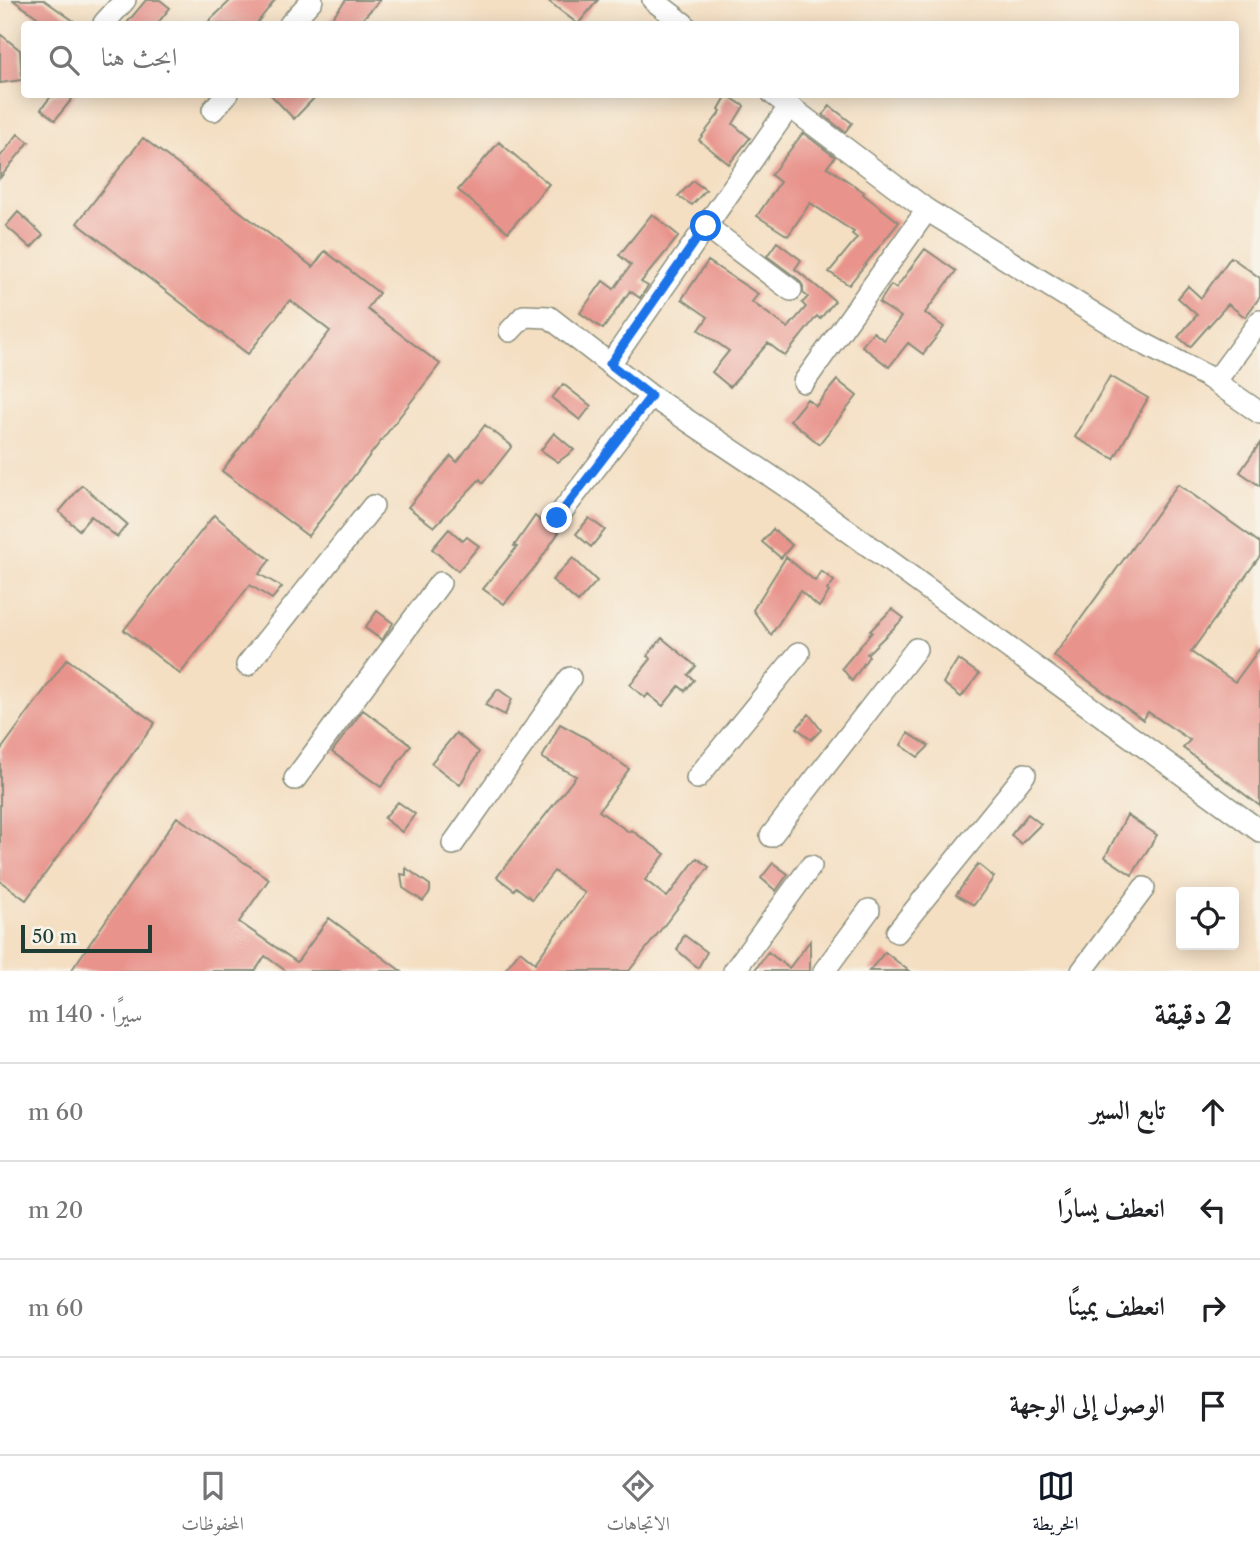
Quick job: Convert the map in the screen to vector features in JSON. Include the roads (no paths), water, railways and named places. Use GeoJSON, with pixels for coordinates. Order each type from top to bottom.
{"type":"FeatureCollection","features":[{"type":"Feature","properties":{"kind":"street"},"geometry":{"type":"LineString","coordinates":[[106,21],[125,0]]}},
{"type":"Feature","properties":{"kind":"street"},"geometry":{"type":"LineString","coordinates":[[293,21],[312,0]]}},
{"type":"Feature","properties":{"kind":"street"},"geometry":{"type":"LineString","coordinates":[[653,0],[680,21]]}},
{"type":"Feature","properties":{"kind":"street"},"geometry":{"type":"LineString","coordinates":[[610,364],[706,226],[781,101],[927,210],[1135,338],[1214,382],[1260,413]]}},
{"type":"Feature","properties":{"kind":"street"},"geometry":{"type":"LineString","coordinates":[[804,382],[927,210]]}},
{"type":"Feature","properties":{"kind":"street"},"geometry":{"type":"LineString","coordinates":[[706,226],[791,290]]}},
{"type":"Feature","properties":{"kind":"street"},"geometry":{"type":"LineString","coordinates":[[510,331],[524,316],[549,317],[651,396],[799,495],[1260,831]]}},
{"type":"Feature","properties":{"kind":"street"},"geometry":{"type":"LineString","coordinates":[[1214,382],[1260,321]]}},
{"type":"Feature","properties":{"kind":"street"},"geometry":{"type":"LineString","coordinates":[[557,518],[651,396]]}},
{"type":"Feature","properties":{"kind":"street"},"geometry":{"type":"LineString","coordinates":[[247,665],[373,506]]}},
{"type":"Feature","properties":{"kind":"street"},"geometry":{"type":"LineString","coordinates":[[295,779],[440,583]]}},
{"type":"Feature","properties":{"kind":"street"},"geometry":{"type":"LineString","coordinates":[[771,836],[916,649]]}},
{"type":"Feature","properties":{"kind":"street"},"geometry":{"type":"LineString","coordinates":[[697,778],[799,653]]}},
{"type":"Feature","properties":{"kind":"street"},"geometry":{"type":"LineString","coordinates":[[453,844],[570,678]]}},
{"type":"Feature","properties":{"kind":"street"},"geometry":{"type":"LineString","coordinates":[[897,932],[1025,774]]}},
{"type":"Feature","properties":{"kind":"street"},"geometry":{"type":"LineString","coordinates":[[734,971],[811,866]]}},
{"type":"Feature","properties":{"kind":"street"},"geometry":{"type":"LineString","coordinates":[[1082,971],[1144,888]]}},
{"type":"Feature","properties":{"kind":"street"},"geometry":{"type":"LineString","coordinates":[[824,971],[869,910]]}}]}
